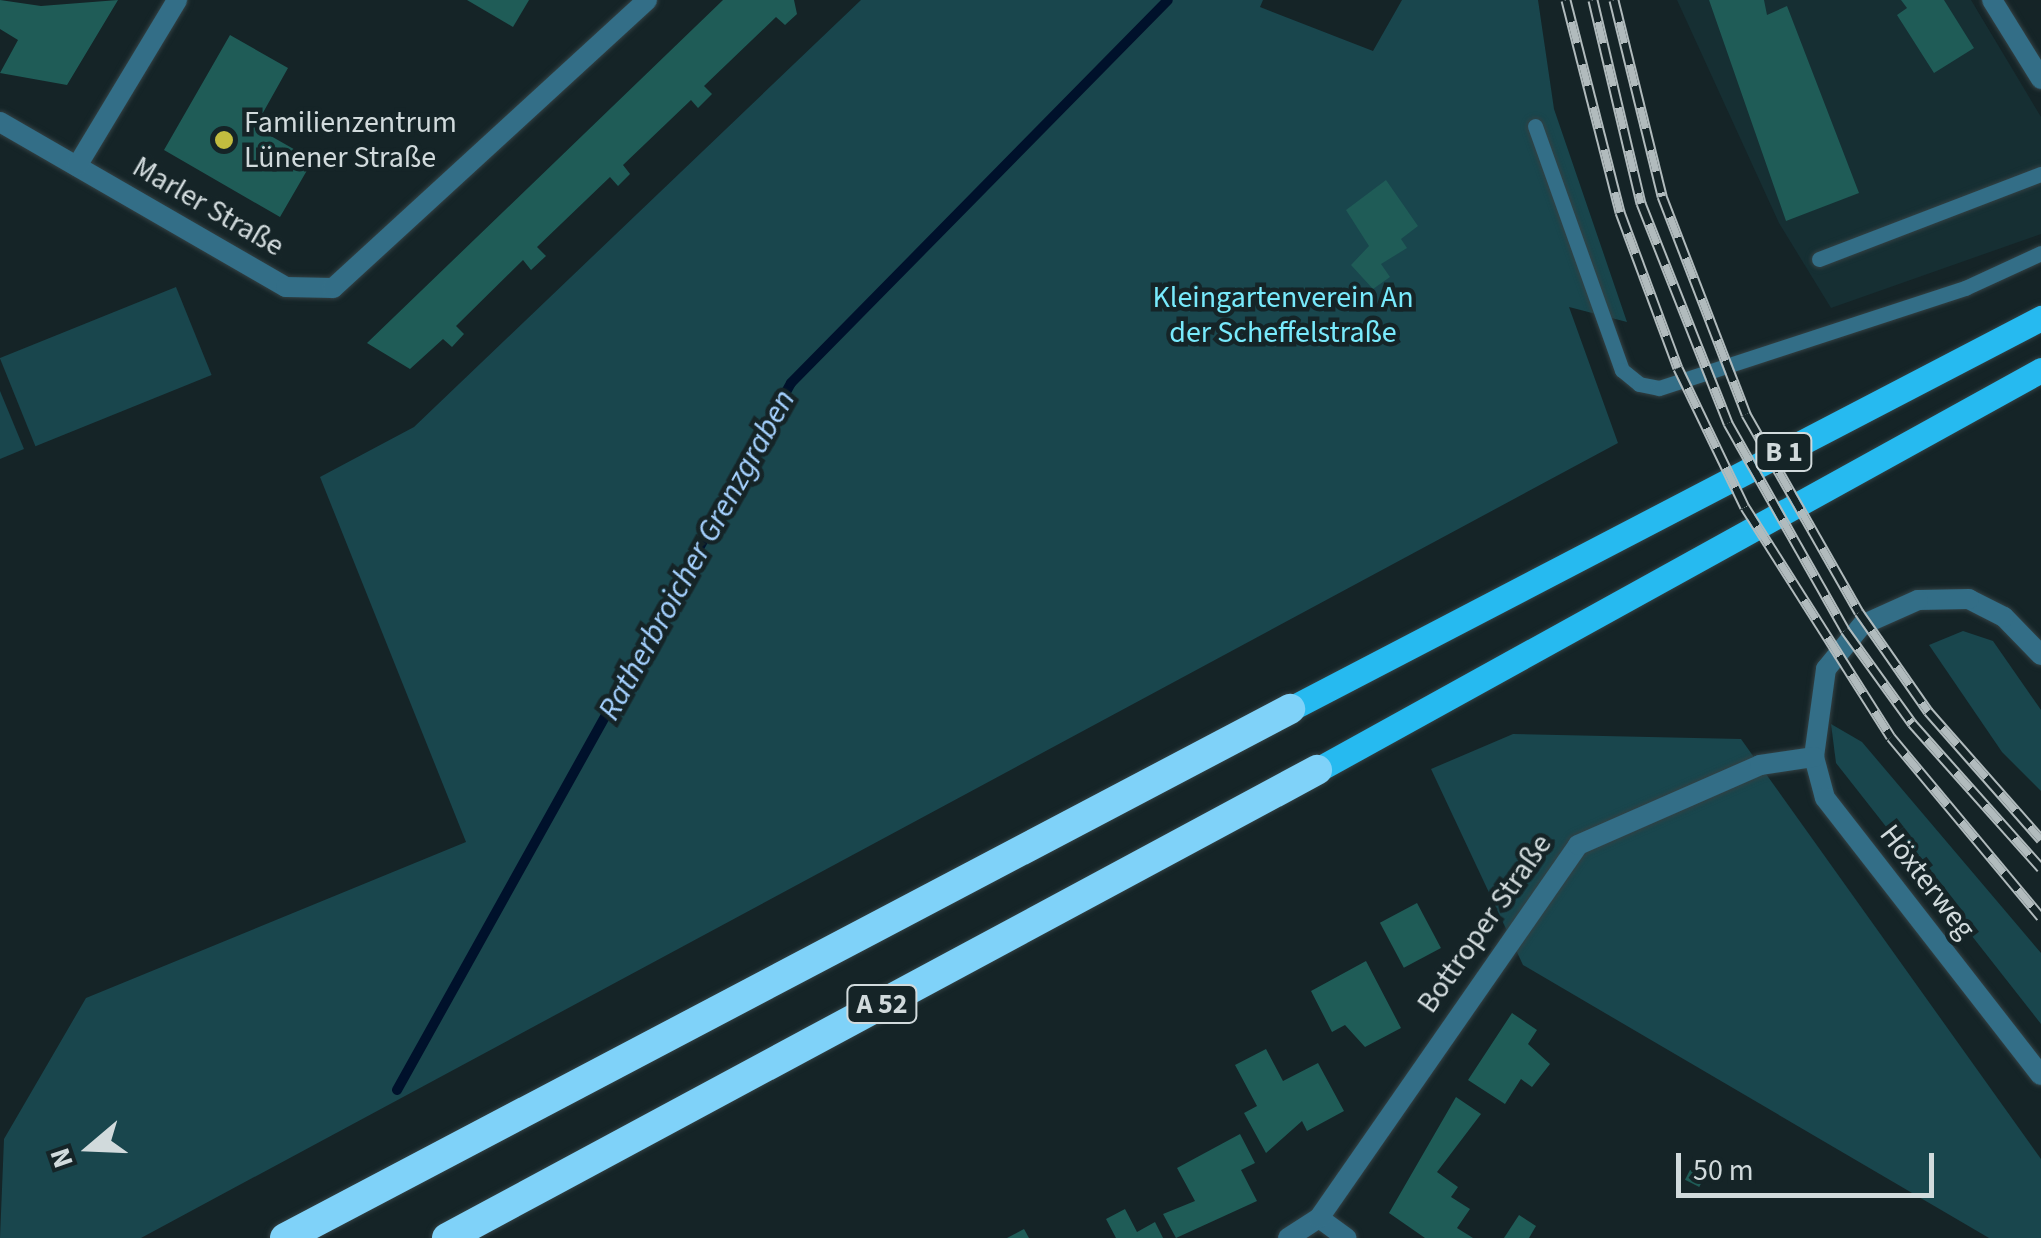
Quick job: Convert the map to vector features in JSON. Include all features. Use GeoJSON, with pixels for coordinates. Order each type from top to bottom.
{"type":"FeatureCollection","features":[{"type":"Feature","properties":{"kind":"highway","name":"A 52"},"geometry":{"type":"LineString","coordinates":[[286,1238],[1290,709]]}},
{"type":"Feature","properties":{"kind":"highway","name":"A 52"},"geometry":{"type":"LineString","coordinates":[[448,1238],[1317,770]]}},
{"type":"Feature","properties":{"kind":"main road","name":"B 1"},"geometry":{"type":"LineString","coordinates":[[1290,709],[2041,318]]}},
{"type":"Feature","properties":{"kind":"main road","name":"B 1"},"geometry":{"type":"LineString","coordinates":[[1317,770],[2041,370]]}},
{"type":"Feature","properties":{"kind":"street"},"geometry":{"type":"LineString","coordinates":[[77,166],[177,0]]}},
{"type":"Feature","properties":{"kind":"street","name":"Marler Straße"},"geometry":{"type":"LineString","coordinates":[[0,122],[286,287],[333,288],[646,0]]}},
{"type":"Feature","properties":{"kind":"street"},"geometry":{"type":"LineString","coordinates":[[2001,3],[2041,79]]}},
{"type":"Feature","properties":{"kind":"street","name":"Höxterweg"},"geometry":{"type":"LineString","coordinates":[[2041,655],[2004,617],[1969,599],[1918,600],[1842,643],[1816,707],[1814,757],[1825,798],[2041,1075]]}},
{"type":"Feature","properties":{"kind":"street","name":"Bottroper Straße"},"geometry":{"type":"LineString","coordinates":[[1288,1238],[1318,1218],[1578,844],[1760,765],[1814,757]]}},
{"type":"Feature","properties":{"kind":"street"},"geometry":{"type":"LineString","coordinates":[[1318,1218],[1347,1238]]}},
{"type":"Feature","properties":{"kind":"lane"},"geometry":{"type":"LineString","coordinates":[[1536,126],[1622,370],[1640,384],[1676,382],[1965,288],[2041,253]]}},
{"type":"Feature","properties":{"kind":"lane"},"geometry":{"type":"LineString","coordinates":[[1819,259],[2041,174]]}},
{"type":"Feature","properties":{"kind":"shaded area"},"geometry":{"type":"Polygon","coordinates":[[[1677,0],[1971,0],[2041,117],[2041,234],[1831,308],[1779,223],[1677,0]]]}},
{"type":"Feature","properties":{"kind":"green space","name":"Kleingartenverein An der Scheffelstraße"},"geometry":{"type":"Polygon","coordinates":[[[861,0],[1263,0],[1260,7],[1373,51],[1402,0],[1538,0],[1554,109],[1627,322],[1569,307],[1618,443],[141,1238],[0,1238],[4,1139],[86,998],[466,842],[320,477],[414,427],[861,0]]]}},
{"type":"Feature","properties":{"kind":"green space"},"geometry":{"type":"Polygon","coordinates":[[[176,287],[212,375],[35,446],[0,358],[176,287]]]}},
{"type":"Feature","properties":{"kind":"green space"},"geometry":{"type":"Polygon","coordinates":[[[0,391],[24,449],[0,459],[0,391]]]}},
{"type":"Feature","properties":{"kind":"green space"},"geometry":{"type":"Polygon","coordinates":[[[1963,631],[1993,641],[2041,710],[2041,791],[2002,752],[1929,645],[1963,631]]]}},
{"type":"Feature","properties":{"kind":"green space"},"geometry":{"type":"Polygon","coordinates":[[[1831,724],[1862,742],[2041,953],[2041,1024],[1836,763],[1831,724]]]}},
{"type":"Feature","properties":{"kind":"green space"},"geometry":{"type":"Polygon","coordinates":[[[1513,734],[1741,739],[2041,1159],[2041,1238],[1989,1238],[1523,965],[1431,769],[1513,734]]]}},
{"type":"Feature","properties":{"kind":"building"},"geometry":{"type":"Polygon","coordinates":[[[0,0],[41,6],[118,0],[67,85],[0,73],[18,40],[0,29],[0,0]]]}},
{"type":"Feature","properties":{"kind":"building"},"geometry":{"type":"Polygon","coordinates":[[[467,0],[529,0],[513,27],[467,0]]]}},
{"type":"Feature","properties":{"kind":"building"},"geometry":{"type":"Polygon","coordinates":[[[723,0],[794,0],[797,14],[785,25],[776,17],[704,86],[712,94],[698,108],[691,100],[623,165],[630,174],[618,186],[610,177],[537,247],[546,256],[531,270],[523,260],[456,326],[464,334],[452,347],[443,339],[410,369],[367,343],[723,0]]]}},
{"type":"Feature","properties":{"kind":"building"},"geometry":{"type":"Polygon","coordinates":[[[1709,0],[1764,0],[1767,15],[1787,6],[1859,193],[1786,221],[1709,0]]]}},
{"type":"Feature","properties":{"kind":"building"},"geometry":{"type":"Polygon","coordinates":[[[1901,0],[1944,0],[1974,48],[1934,73],[1897,15],[1907,8],[1901,0]]]}},
{"type":"Feature","properties":{"kind":"building"},"geometry":{"type":"Polygon","coordinates":[[[230,35],[288,68],[255,127],[313,160],[280,217],[164,150],[230,35]]]}},
{"type":"Feature","properties":{"kind":"building"},"geometry":{"type":"Polygon","coordinates":[[[1386,180],[1418,226],[1401,239],[1407,248],[1381,264],[1390,277],[1373,289],[1351,265],[1369,246],[1346,210],[1386,180]]]}},
{"type":"Feature","properties":{"kind":"building"},"geometry":{"type":"Polygon","coordinates":[[[1417,903],[1441,948],[1404,968],[1380,923],[1417,903]]]}},
{"type":"Feature","properties":{"kind":"building"},"geometry":{"type":"Polygon","coordinates":[[[1366,961],[1401,1028],[1365,1047],[1345,1025],[1332,1032],[1311,991],[1366,961]]]}},
{"type":"Feature","properties":{"kind":"building"},"geometry":{"type":"Polygon","coordinates":[[[1512,1013],[1537,1030],[1528,1044],[1550,1064],[1532,1087],[1521,1079],[1505,1104],[1468,1080],[1512,1013]]]}},
{"type":"Feature","properties":{"kind":"building"},"geometry":{"type":"Polygon","coordinates":[[[1266,1049],[1283,1081],[1318,1063],[1344,1111],[1307,1131],[1302,1121],[1266,1153],[1244,1113],[1257,1106],[1235,1065],[1266,1049]]]}},
{"type":"Feature","properties":{"kind":"building"},"geometry":{"type":"Polygon","coordinates":[[[1456,1097],[1481,1114],[1437,1172],[1458,1187],[1451,1197],[1470,1209],[1457,1228],[1473,1238],[1425,1238],[1389,1213],[1456,1097]]]}},
{"type":"Feature","properties":{"kind":"building"},"geometry":{"type":"Polygon","coordinates":[[[1240,1134],[1255,1163],[1241,1170],[1257,1201],[1176,1238],[1163,1214],[1195,1201],[1177,1168],[1240,1134]]]}},
{"type":"Feature","properties":{"kind":"building"},"geometry":{"type":"Polygon","coordinates":[[[1690,1170],[1704,1177],[1699,1187],[1685,1180],[1690,1170]]]}},
{"type":"Feature","properties":{"kind":"building"},"geometry":{"type":"Polygon","coordinates":[[[1125,1209],[1137,1232],[1155,1222],[1163,1238],[1116,1238],[1106,1219],[1125,1209]]]}},
{"type":"Feature","properties":{"kind":"building"},"geometry":{"type":"Polygon","coordinates":[[[1519,1215],[1536,1226],[1529,1238],[1504,1238],[1519,1215]]]}},
{"type":"Feature","properties":{"kind":"building"},"geometry":{"type":"Polygon","coordinates":[[[1024,1229],[1029,1238],[1007,1238],[1024,1229]]]}},
{"type":"Feature","properties":{"kind":"waterway","name":"Ratherbroicher Grenzgraben"},"geometry":{"type":"LineString","coordinates":[[397,1090],[791,383],[1168,0]]}},
{"type":"Feature","properties":{"kind":"railway"},"geometry":{"type":"LineString","coordinates":[[1566,0],[1620,212],[1678,368],[1745,507],[1891,737],[2041,917]]}},
{"type":"Feature","properties":{"kind":"railway"},"geometry":{"type":"LineString","coordinates":[[1593,0],[1641,203],[1728,423],[1845,630],[1912,723],[2041,868]]}},
{"type":"Feature","properties":{"kind":"railway"},"geometry":{"type":"LineString","coordinates":[[1614,0],[1662,196],[1746,414],[1859,612],[1928,711],[2041,839]]}},
{"type":"Feature","properties":{"kind":"place","name":"Familienzentrum Lünener Straße"},"geometry":{"type":"Point","coordinates":[224,140]}}]}
